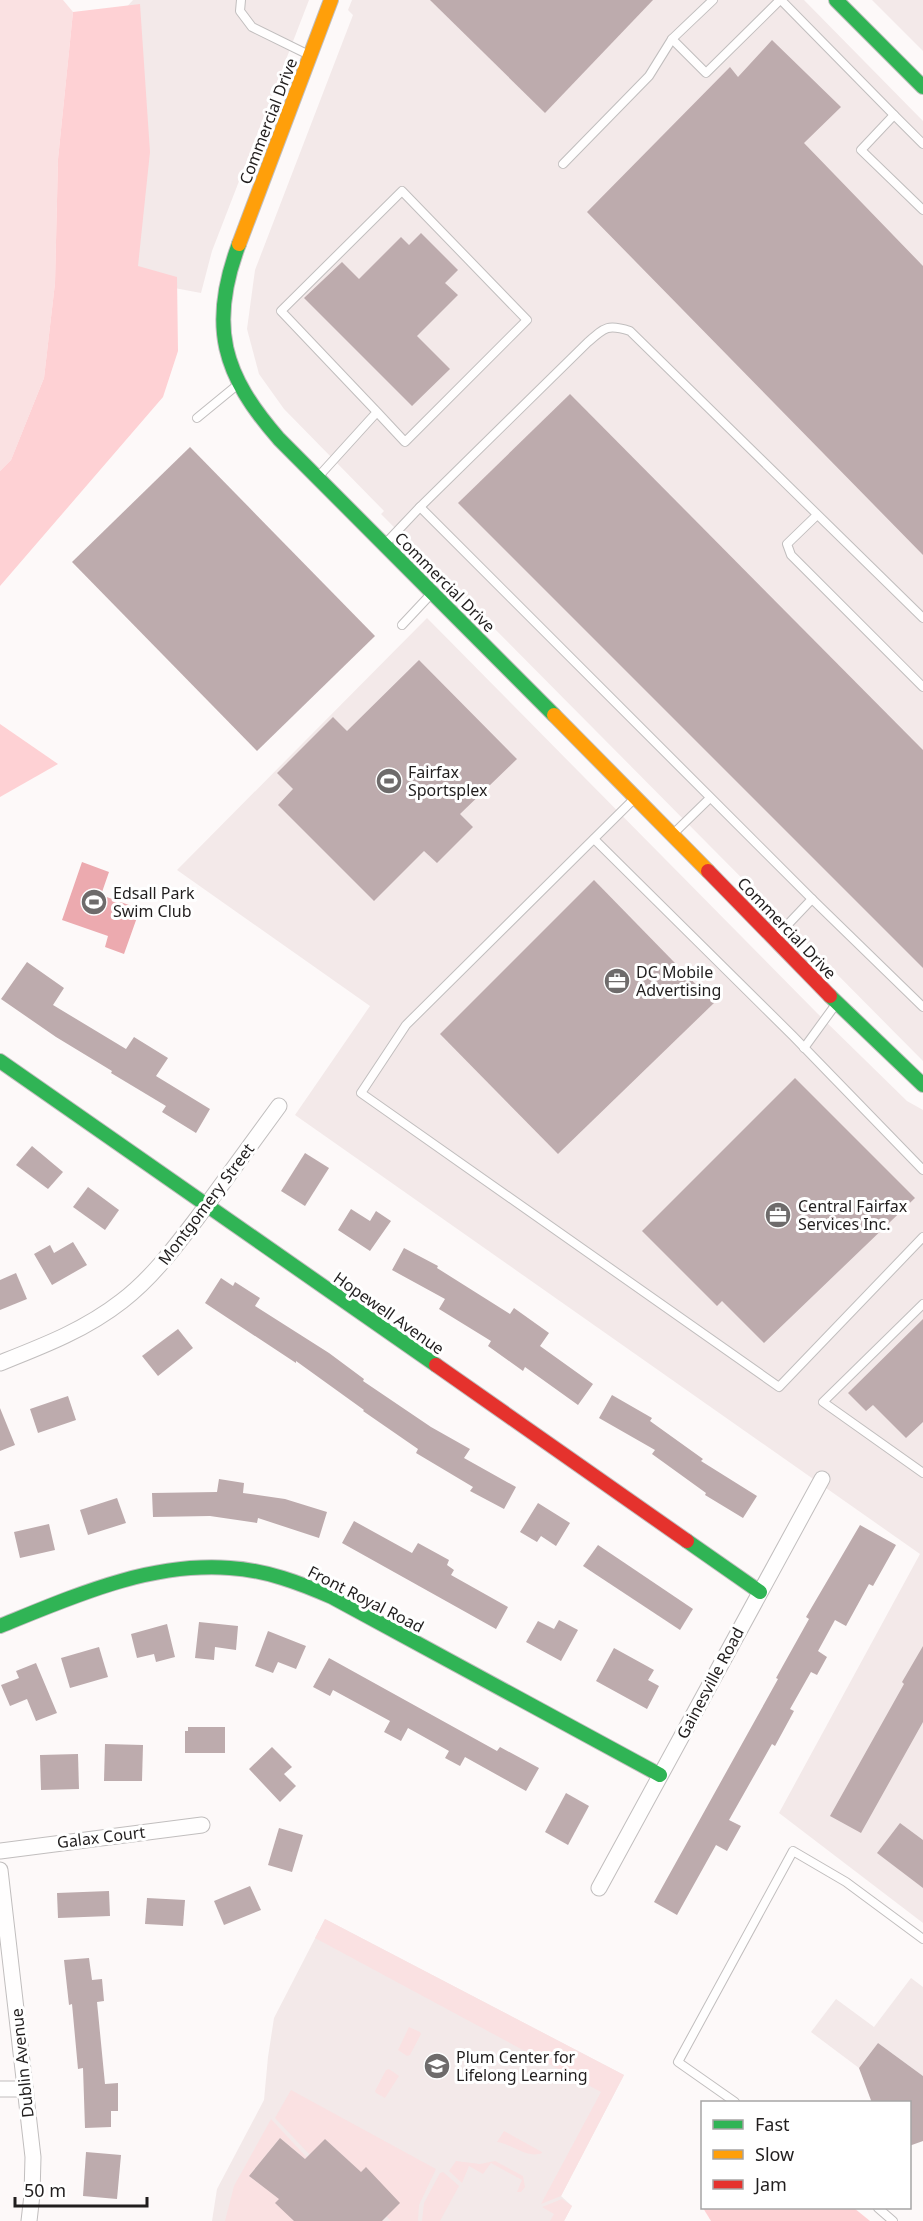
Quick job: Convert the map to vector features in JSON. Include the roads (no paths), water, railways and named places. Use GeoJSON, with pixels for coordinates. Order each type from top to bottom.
{"type":"FeatureCollection","features":[{"type":"Feature","properties":{"kind":"street","name":"Commercial Drive"},"geometry":{"type":"LineString","coordinates":[[331,0],[231,265],[226,287],[223,331],[231,371],[237,385],[258,417],[317,478],[673,834],[837,1003],[923,1085]]}},
{"type":"Feature","properties":{"kind":"street"},"geometry":{"type":"LineString","coordinates":[[836,0],[923,87]]}},
{"type":"Feature","properties":{"kind":"street","name":"Hopewell Avenue"},"geometry":{"type":"LineString","coordinates":[[0,1061],[760,1592]]}},
{"type":"Feature","properties":{"kind":"street","name":"Montgomery Street"},"geometry":{"type":"LineString","coordinates":[[0,1363],[72,1333],[122,1301],[173,1250],[279,1106]]}},
{"type":"Feature","properties":{"kind":"street","name":"Gainesville Road"},"geometry":{"type":"LineString","coordinates":[[599,1888],[822,1479]]}},
{"type":"Feature","properties":{"kind":"street","name":"Front Royal Road"},"geometry":{"type":"LineString","coordinates":[[0,1626],[105,1584],[164,1569],[219,1567],[267,1574],[332,1597],[660,1775]]}},
{"type":"Feature","properties":{"kind":"street","name":"Galax Court"},"geometry":{"type":"LineString","coordinates":[[0,1851],[202,1825]]}},
{"type":"Feature","properties":{"kind":"street","name":"Dublin Avenue"},"geometry":{"type":"LineString","coordinates":[[0,1870],[33,2157],[29,2221]]}},
{"type":"Feature","properties":{"kind":"street"},"geometry":{"type":"LineString","coordinates":[[0,2090],[25,2089]]}},
{"type":"Feature","properties":{"kind":"lane"},"geometry":{"type":"LineString","coordinates":[[241,0],[240,11],[252,27],[310,55]]}},
{"type":"Feature","properties":{"kind":"lane"},"geometry":{"type":"LineString","coordinates":[[563,164],[649,76],[672,39],[713,0]]}},
{"type":"Feature","properties":{"kind":"lane"},"geometry":{"type":"LineString","coordinates":[[672,39],[706,73],[780,0],[923,144]]}},
{"type":"Feature","properties":{"kind":"lane"},"geometry":{"type":"LineString","coordinates":[[894,114],[861,150],[923,210]]}},
{"type":"Feature","properties":{"kind":"lane"},"geometry":{"type":"LineString","coordinates":[[402,191],[527,320],[405,442],[377,412],[281,311],[402,191]]}},
{"type":"Feature","properties":{"kind":"lane"},"geometry":{"type":"LineString","coordinates":[[384,545],[588,342],[605,327],[617,327],[630,331],[923,618]]}},
{"type":"Feature","properties":{"kind":"lane"},"geometry":{"type":"LineString","coordinates":[[197,418],[237,385]]}},
{"type":"Feature","properties":{"kind":"lane"},"geometry":{"type":"LineString","coordinates":[[317,478],[377,412]]}},
{"type":"Feature","properties":{"kind":"lane"},"geometry":{"type":"LineString","coordinates":[[420,507],[812,900],[923,1007]]}},
{"type":"Feature","properties":{"kind":"lane"},"geometry":{"type":"LineString","coordinates":[[817,515],[787,544],[791,555],[923,687]]}},
{"type":"Feature","properties":{"kind":"lane"},"geometry":{"type":"LineString","coordinates":[[402,625],[432,593]]}},
{"type":"Feature","properties":{"kind":"lane"},"geometry":{"type":"LineString","coordinates":[[636,797],[406,1025],[361,1093],[779,1387],[923,1237]]}},
{"type":"Feature","properties":{"kind":"lane"},"geometry":{"type":"LineString","coordinates":[[673,834],[710,798]]}},
{"type":"Feature","properties":{"kind":"lane"},"geometry":{"type":"LineString","coordinates":[[594,838],[793,1036],[923,1170]]}},
{"type":"Feature","properties":{"kind":"lane"},"geometry":{"type":"LineString","coordinates":[[774,939],[812,900]]}},
{"type":"Feature","properties":{"kind":"lane"},"geometry":{"type":"LineString","coordinates":[[804,1048],[837,1003]]}},
{"type":"Feature","properties":{"kind":"lane"},"geometry":{"type":"LineString","coordinates":[[923,1304],[824,1402],[923,1473]]}},
{"type":"Feature","properties":{"kind":"lane"},"geometry":{"type":"LineString","coordinates":[[732,2101],[678,2062],[793,1851],[846,1882],[923,1939]]}},
{"type":"Feature","properties":{"kind":"lane"},"geometry":{"type":"LineString","coordinates":[[879,2209],[893,2221]]}},
{"type":"Feature","properties":{"kind":"place","name":"Fairfax Sportsplex"},"geometry":{"type":"Point","coordinates":[389,781]}},
{"type":"Feature","properties":{"kind":"place","name":"Edsall Park Swim Club"},"geometry":{"type":"Point","coordinates":[94,902]}},
{"type":"Feature","properties":{"kind":"place","name":"DC Mobile Advertising"},"geometry":{"type":"Point","coordinates":[617,981]}},
{"type":"Feature","properties":{"kind":"place","name":"Central Fairfax Services Inc."},"geometry":{"type":"Point","coordinates":[778,1215]}},
{"type":"Feature","properties":{"kind":"place","name":"Plum Center for Lifelong Learning"},"geometry":{"type":"Point","coordinates":[437,2066]}}]}
